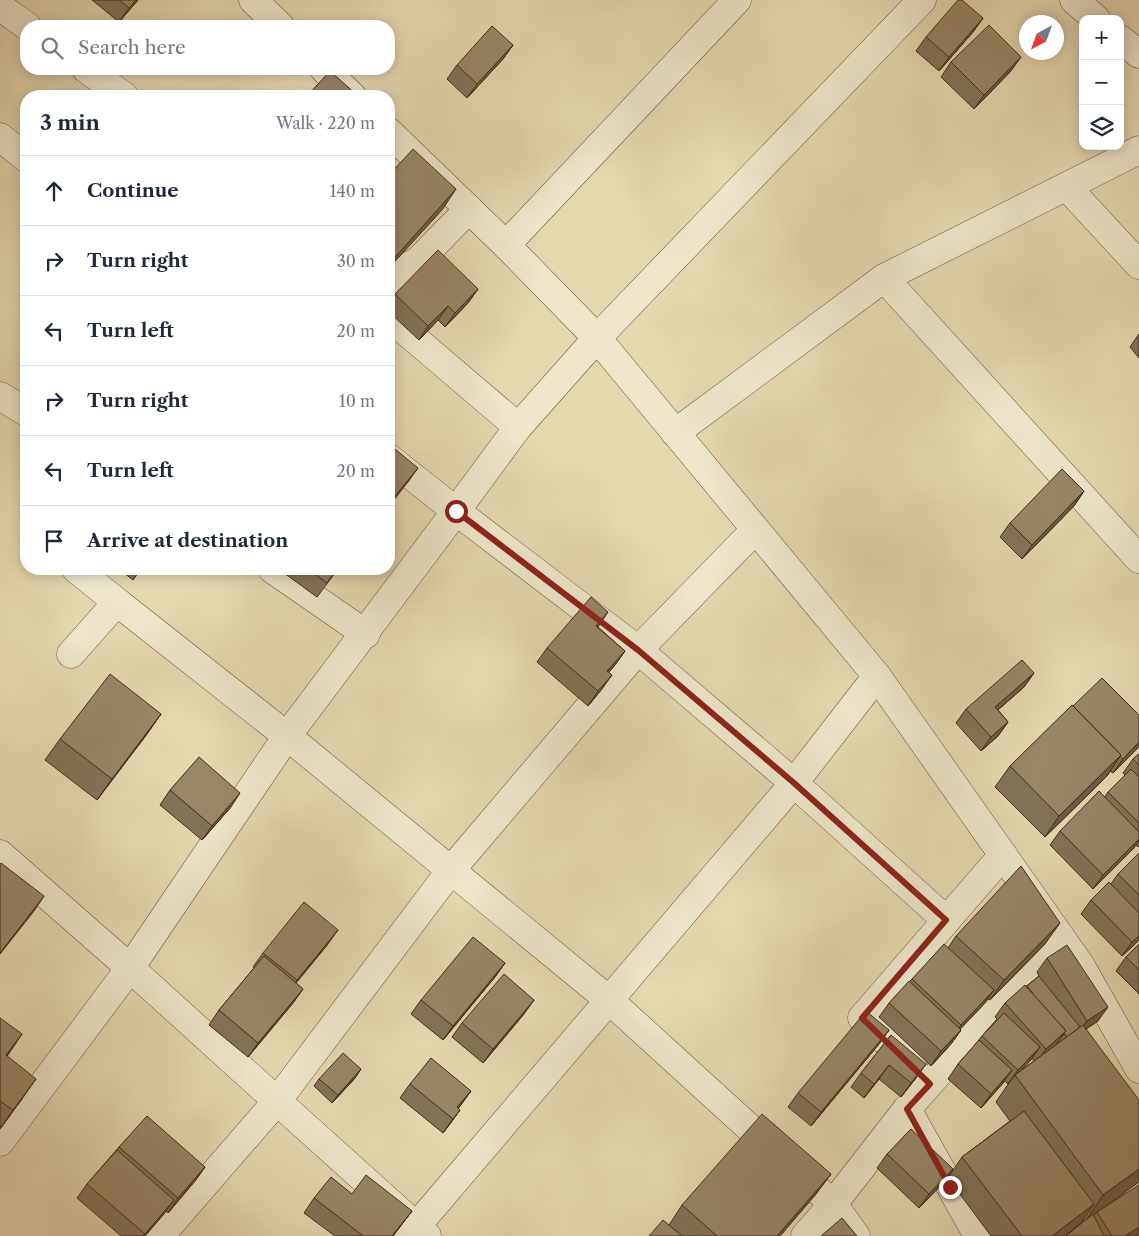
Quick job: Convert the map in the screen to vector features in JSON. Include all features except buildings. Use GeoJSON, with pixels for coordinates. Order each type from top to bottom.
{"type":"FeatureCollection","features":[{"type":"Feature","properties":{"kind":"street"},"geometry":{"type":"LineString","coordinates":[[253,0],[274,20]]}},
{"type":"Feature","properties":{"kind":"street"},"geometry":{"type":"LineString","coordinates":[[506,244],[738,0]]}},
{"type":"Feature","properties":{"kind":"street"},"geometry":{"type":"LineString","coordinates":[[0,1142],[130,968],[287,736],[366,634],[518,427],[597,338],[922,0]]}},
{"type":"Feature","properties":{"kind":"street"},"geometry":{"type":"LineString","coordinates":[[1074,0],[1091,15]]}},
{"type":"Feature","properties":{"kind":"street"},"geometry":{"type":"LineString","coordinates":[[0,7],[20,21]]}},
{"type":"Feature","properties":{"kind":"street"},"geometry":{"type":"LineString","coordinates":[[1124,42],[1139,54]]}},
{"type":"Feature","properties":{"kind":"street"},"geometry":{"type":"LineString","coordinates":[[94,75],[116,90]]}},
{"type":"Feature","properties":{"kind":"street"},"geometry":{"type":"LineString","coordinates":[[330,75],[346,90]]}},
{"type":"Feature","properties":{"kind":"street"},"geometry":{"type":"LineString","coordinates":[[0,137],[20,153]]}},
{"type":"Feature","properties":{"kind":"street"},"geometry":{"type":"LineString","coordinates":[[395,138],[506,244],[597,338],[878,676],[1081,966],[1139,1069]]}},
{"type":"Feature","properties":{"kind":"street"},"geometry":{"type":"LineString","coordinates":[[676,433],[884,278],[1139,150]]}},
{"type":"Feature","properties":{"kind":"street"},"geometry":{"type":"LineString","coordinates":[[1067,187],[1139,266]]}},
{"type":"Feature","properties":{"kind":"street"},"geometry":{"type":"LineString","coordinates":[[395,280],[407,267],[418,262],[469,210]]}},
{"type":"Feature","properties":{"kind":"street"},"geometry":{"type":"LineString","coordinates":[[884,278],[1139,559]]}},
{"type":"Feature","properties":{"kind":"street"},"geometry":{"type":"LineString","coordinates":[[395,322],[518,427]]}},
{"type":"Feature","properties":{"kind":"street"},"geometry":{"type":"LineString","coordinates":[[395,463],[638,650],[794,783],[946,920]]}},
{"type":"Feature","properties":{"kind":"street"},"geometry":{"type":"LineString","coordinates":[[160,1236],[277,1101],[451,870],[638,650],[755,530]]}},
{"type":"Feature","properties":{"kind":"street"},"geometry":{"type":"LineString","coordinates":[[83,575],[287,736],[609,1000],[833,1204],[856,1236]]}},
{"type":"Feature","properties":{"kind":"street"},"geometry":{"type":"LineString","coordinates":[[281,575],[366,634]]}},
{"type":"Feature","properties":{"kind":"street"},"geometry":{"type":"LineString","coordinates":[[71,654],[117,602]]}},
{"type":"Feature","properties":{"kind":"street"},"geometry":{"type":"LineString","coordinates":[[0,854],[277,1101],[417,1233],[609,1000],[794,783],[878,676]]}},
{"type":"Feature","properties":{"kind":"street"},"geometry":{"type":"LineString","coordinates":[[930,1084],[862,1018],[1003,855]]}},
{"type":"Feature","properties":{"kind":"street"},"geometry":{"type":"LineString","coordinates":[[805,1236],[833,1204],[907,1109],[1060,936]]}},
{"type":"Feature","properties":{"kind":"street"},"geometry":{"type":"LineString","coordinates":[[907,1109],[978,1236]]}},
{"type":"Feature","properties":{"kind":"route"},"geometry":{"type":"LineString","coordinates":[[456,511],[638,650],[794,783],[946,920],[862,1018],[930,1084],[907,1109],[950,1187]]}}]}
